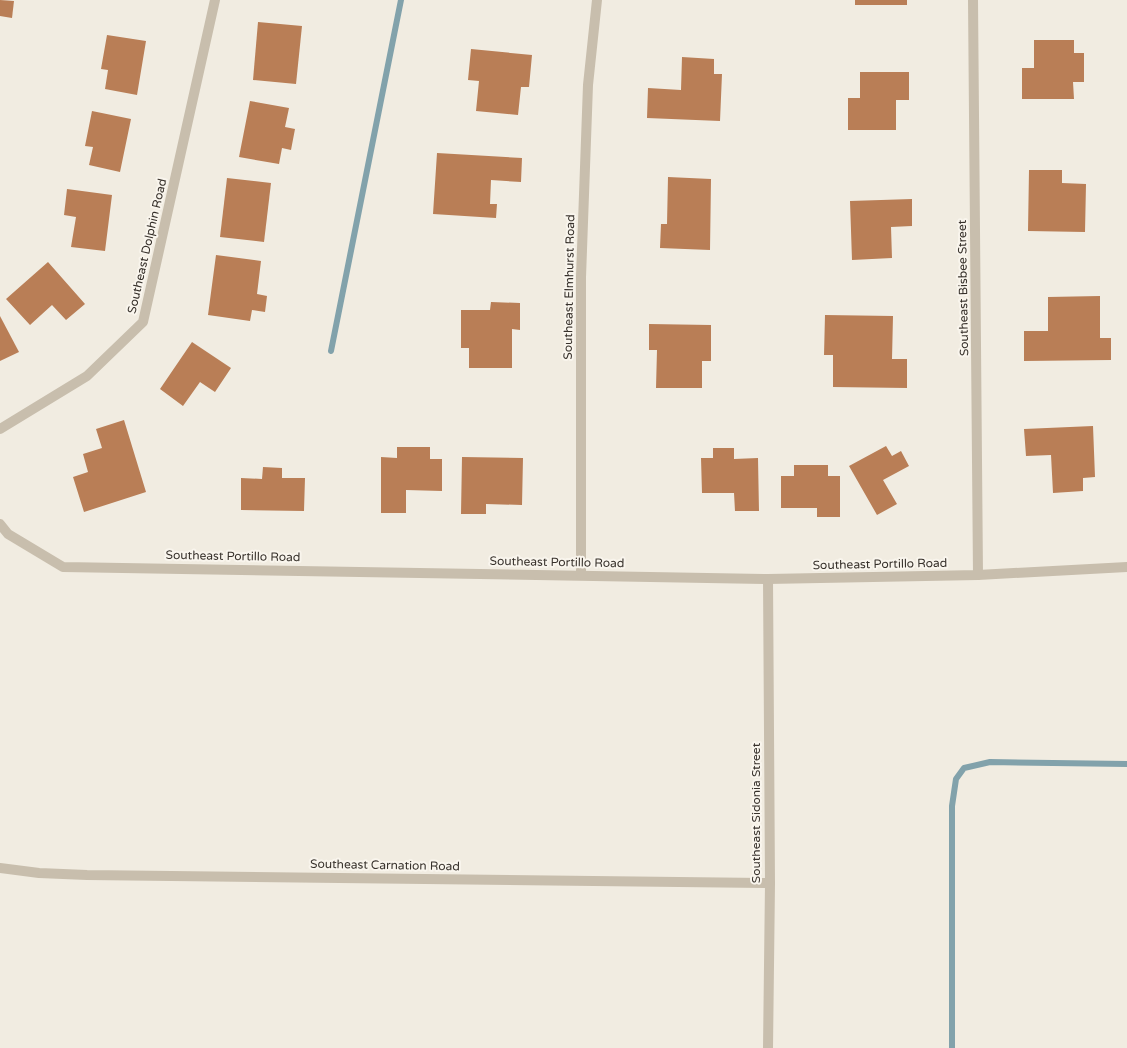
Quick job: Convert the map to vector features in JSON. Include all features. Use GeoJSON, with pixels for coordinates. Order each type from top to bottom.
{"type":"FeatureCollection","features":[{"type":"Feature","properties":{"kind":"street","name":"Southeast Dolphin Road"},"geometry":{"type":"LineString","coordinates":[[0,430],[87,376],[143,322],[215,0]]}},
{"type":"Feature","properties":{"kind":"street","name":"Southeast Elmhurst Road"},"geometry":{"type":"LineString","coordinates":[[581,575],[581,270],[588,85],[597,0]]}},
{"type":"Feature","properties":{"kind":"street","name":"Southeast Bisbee Street"},"geometry":{"type":"LineString","coordinates":[[973,0],[978,575]]}},
{"type":"Feature","properties":{"kind":"street","name":"Southeast Portillo Road"},"geometry":{"type":"LineString","coordinates":[[0,524],[8,534],[63,567],[768,579],[978,575],[1127,567]]}},
{"type":"Feature","properties":{"kind":"street","name":"Southeast Sidonia Street"},"geometry":{"type":"LineString","coordinates":[[768,579],[770,883],[768,1048]]}},
{"type":"Feature","properties":{"kind":"street","name":"Southeast Carnation Road"},"geometry":{"type":"LineString","coordinates":[[0,868],[38,873],[87,875],[770,883]]}},
{"type":"Feature","properties":{"kind":"building"},"geometry":{"type":"Polygon","coordinates":[[[0,0],[14,1],[12,18],[0,16],[0,0]]]}},
{"type":"Feature","properties":{"kind":"building"},"geometry":{"type":"Polygon","coordinates":[[[855,0],[907,0],[907,5],[855,5],[855,0]]]}},
{"type":"Feature","properties":{"kind":"building"},"geometry":{"type":"Polygon","coordinates":[[[258,22],[302,26],[296,84],[253,80],[258,22]]]}},
{"type":"Feature","properties":{"kind":"building"},"geometry":{"type":"Polygon","coordinates":[[[107,35],[146,41],[137,95],[105,89],[108,70],[101,69],[107,35]]]}},
{"type":"Feature","properties":{"kind":"building"},"geometry":{"type":"Polygon","coordinates":[[[1034,40],[1074,40],[1074,53],[1084,53],[1084,82],[1073,82],[1074,99],[1022,99],[1022,68],[1034,68],[1034,40]]]}},
{"type":"Feature","properties":{"kind":"building"},"geometry":{"type":"Polygon","coordinates":[[[471,49],[532,55],[529,87],[521,87],[518,115],[476,111],[479,81],[468,80],[471,49]]]}},
{"type":"Feature","properties":{"kind":"building"},"geometry":{"type":"Polygon","coordinates":[[[682,57],[714,59],[714,74],[722,74],[720,121],[647,118],[648,88],[681,90],[682,57]]]}},
{"type":"Feature","properties":{"kind":"building"},"geometry":{"type":"Polygon","coordinates":[[[860,72],[909,72],[909,100],[896,100],[896,130],[848,130],[848,98],[860,98],[860,72]]]}},
{"type":"Feature","properties":{"kind":"building"},"geometry":{"type":"Polygon","coordinates":[[[250,101],[289,108],[285,127],[295,129],[291,150],[282,148],[279,164],[239,157],[250,101]]]}},
{"type":"Feature","properties":{"kind":"building"},"geometry":{"type":"Polygon","coordinates":[[[92,111],[131,119],[120,172],[89,165],[93,147],[85,146],[92,111]]]}},
{"type":"Feature","properties":{"kind":"building"},"geometry":{"type":"Polygon","coordinates":[[[437,153],[522,158],[521,182],[491,180],[490,204],[497,204],[496,218],[433,214],[437,153]]]}},
{"type":"Feature","properties":{"kind":"building"},"geometry":{"type":"Polygon","coordinates":[[[1029,170],[1062,170],[1062,183],[1086,184],[1085,232],[1028,231],[1029,170]]]}},
{"type":"Feature","properties":{"kind":"building"},"geometry":{"type":"Polygon","coordinates":[[[668,177],[711,179],[710,250],[660,248],[661,224],[667,224],[668,177]]]}},
{"type":"Feature","properties":{"kind":"building"},"geometry":{"type":"Polygon","coordinates":[[[227,178],[271,183],[264,242],[220,237],[227,178]]]}},
{"type":"Feature","properties":{"kind":"building"},"geometry":{"type":"Polygon","coordinates":[[[67,189],[112,195],[105,251],[71,247],[76,217],[64,215],[67,189]]]}},
{"type":"Feature","properties":{"kind":"building"},"geometry":{"type":"Polygon","coordinates":[[[912,199],[912,226],[891,227],[892,258],[852,260],[850,201],[912,199]]]}},
{"type":"Feature","properties":{"kind":"building"},"geometry":{"type":"Polygon","coordinates":[[[216,255],[261,261],[257,294],[267,296],[265,312],[252,310],[250,321],[208,315],[216,255]]]}},
{"type":"Feature","properties":{"kind":"building"},"geometry":{"type":"Polygon","coordinates":[[[48,262],[85,304],[66,320],[52,305],[30,325],[6,299],[48,262]]]}},
{"type":"Feature","properties":{"kind":"building"},"geometry":{"type":"Polygon","coordinates":[[[1100,296],[1100,338],[1111,338],[1111,360],[1024,361],[1024,331],[1048,331],[1048,297],[1100,296]]]}},
{"type":"Feature","properties":{"kind":"building"},"geometry":{"type":"Polygon","coordinates":[[[491,302],[520,303],[520,330],[512,329],[512,368],[469,368],[469,348],[461,348],[461,310],[490,310],[491,302]]]}},
{"type":"Feature","properties":{"kind":"building"},"geometry":{"type":"Polygon","coordinates":[[[825,315],[893,316],[892,359],[907,359],[907,388],[833,387],[833,355],[824,355],[825,315]]]}},
{"type":"Feature","properties":{"kind":"building"},"geometry":{"type":"Polygon","coordinates":[[[0,316],[19,352],[0,361],[0,316]]]}},
{"type":"Feature","properties":{"kind":"building"},"geometry":{"type":"Polygon","coordinates":[[[649,324],[711,325],[711,361],[702,361],[702,388],[656,388],[657,350],[649,350],[649,324]]]}},
{"type":"Feature","properties":{"kind":"building"},"geometry":{"type":"Polygon","coordinates":[[[192,342],[231,368],[215,392],[200,382],[183,406],[160,389],[192,342]]]}},
{"type":"Feature","properties":{"kind":"building"},"geometry":{"type":"Polygon","coordinates":[[[124,420],[146,492],[84,512],[73,477],[88,472],[83,454],[102,448],[96,429],[124,420]]]}},
{"type":"Feature","properties":{"kind":"building"},"geometry":{"type":"Polygon","coordinates":[[[1093,426],[1095,477],[1083,478],[1083,491],[1053,493],[1051,455],[1026,456],[1024,429],[1093,426]]]}},
{"type":"Feature","properties":{"kind":"building"},"geometry":{"type":"Polygon","coordinates":[[[886,446],[892,456],[901,451],[909,466],[883,480],[897,504],[877,515],[849,466],[886,446]]]}},
{"type":"Feature","properties":{"kind":"building"},"geometry":{"type":"Polygon","coordinates":[[[397,447],[430,447],[430,459],[442,459],[442,491],[406,490],[406,513],[381,513],[381,457],[397,458],[397,447]]]}},
{"type":"Feature","properties":{"kind":"building"},"geometry":{"type":"Polygon","coordinates":[[[713,448],[734,448],[734,459],[758,458],[759,511],[735,511],[734,493],[702,493],[701,458],[713,458],[713,448]]]}},
{"type":"Feature","properties":{"kind":"building"},"geometry":{"type":"Polygon","coordinates":[[[462,457],[523,458],[522,505],[486,504],[486,514],[461,514],[462,457]]]}},
{"type":"Feature","properties":{"kind":"building"},"geometry":{"type":"Polygon","coordinates":[[[794,465],[828,465],[828,476],[840,476],[840,517],[817,517],[817,508],[781,508],[781,476],[794,476],[794,465]]]}},
{"type":"Feature","properties":{"kind":"building"},"geometry":{"type":"Polygon","coordinates":[[[263,467],[282,468],[282,478],[305,478],[304,511],[241,510],[241,478],[262,479],[263,467]]]}},
{"type":"Feature","properties":{"kind":"waterway"},"geometry":{"type":"LineString","coordinates":[[331,351],[401,0]]}},
{"type":"Feature","properties":{"kind":"waterway"},"geometry":{"type":"LineString","coordinates":[[952,1048],[952,806],[956,779],[964,768],[990,762],[1127,764]]}}]}
